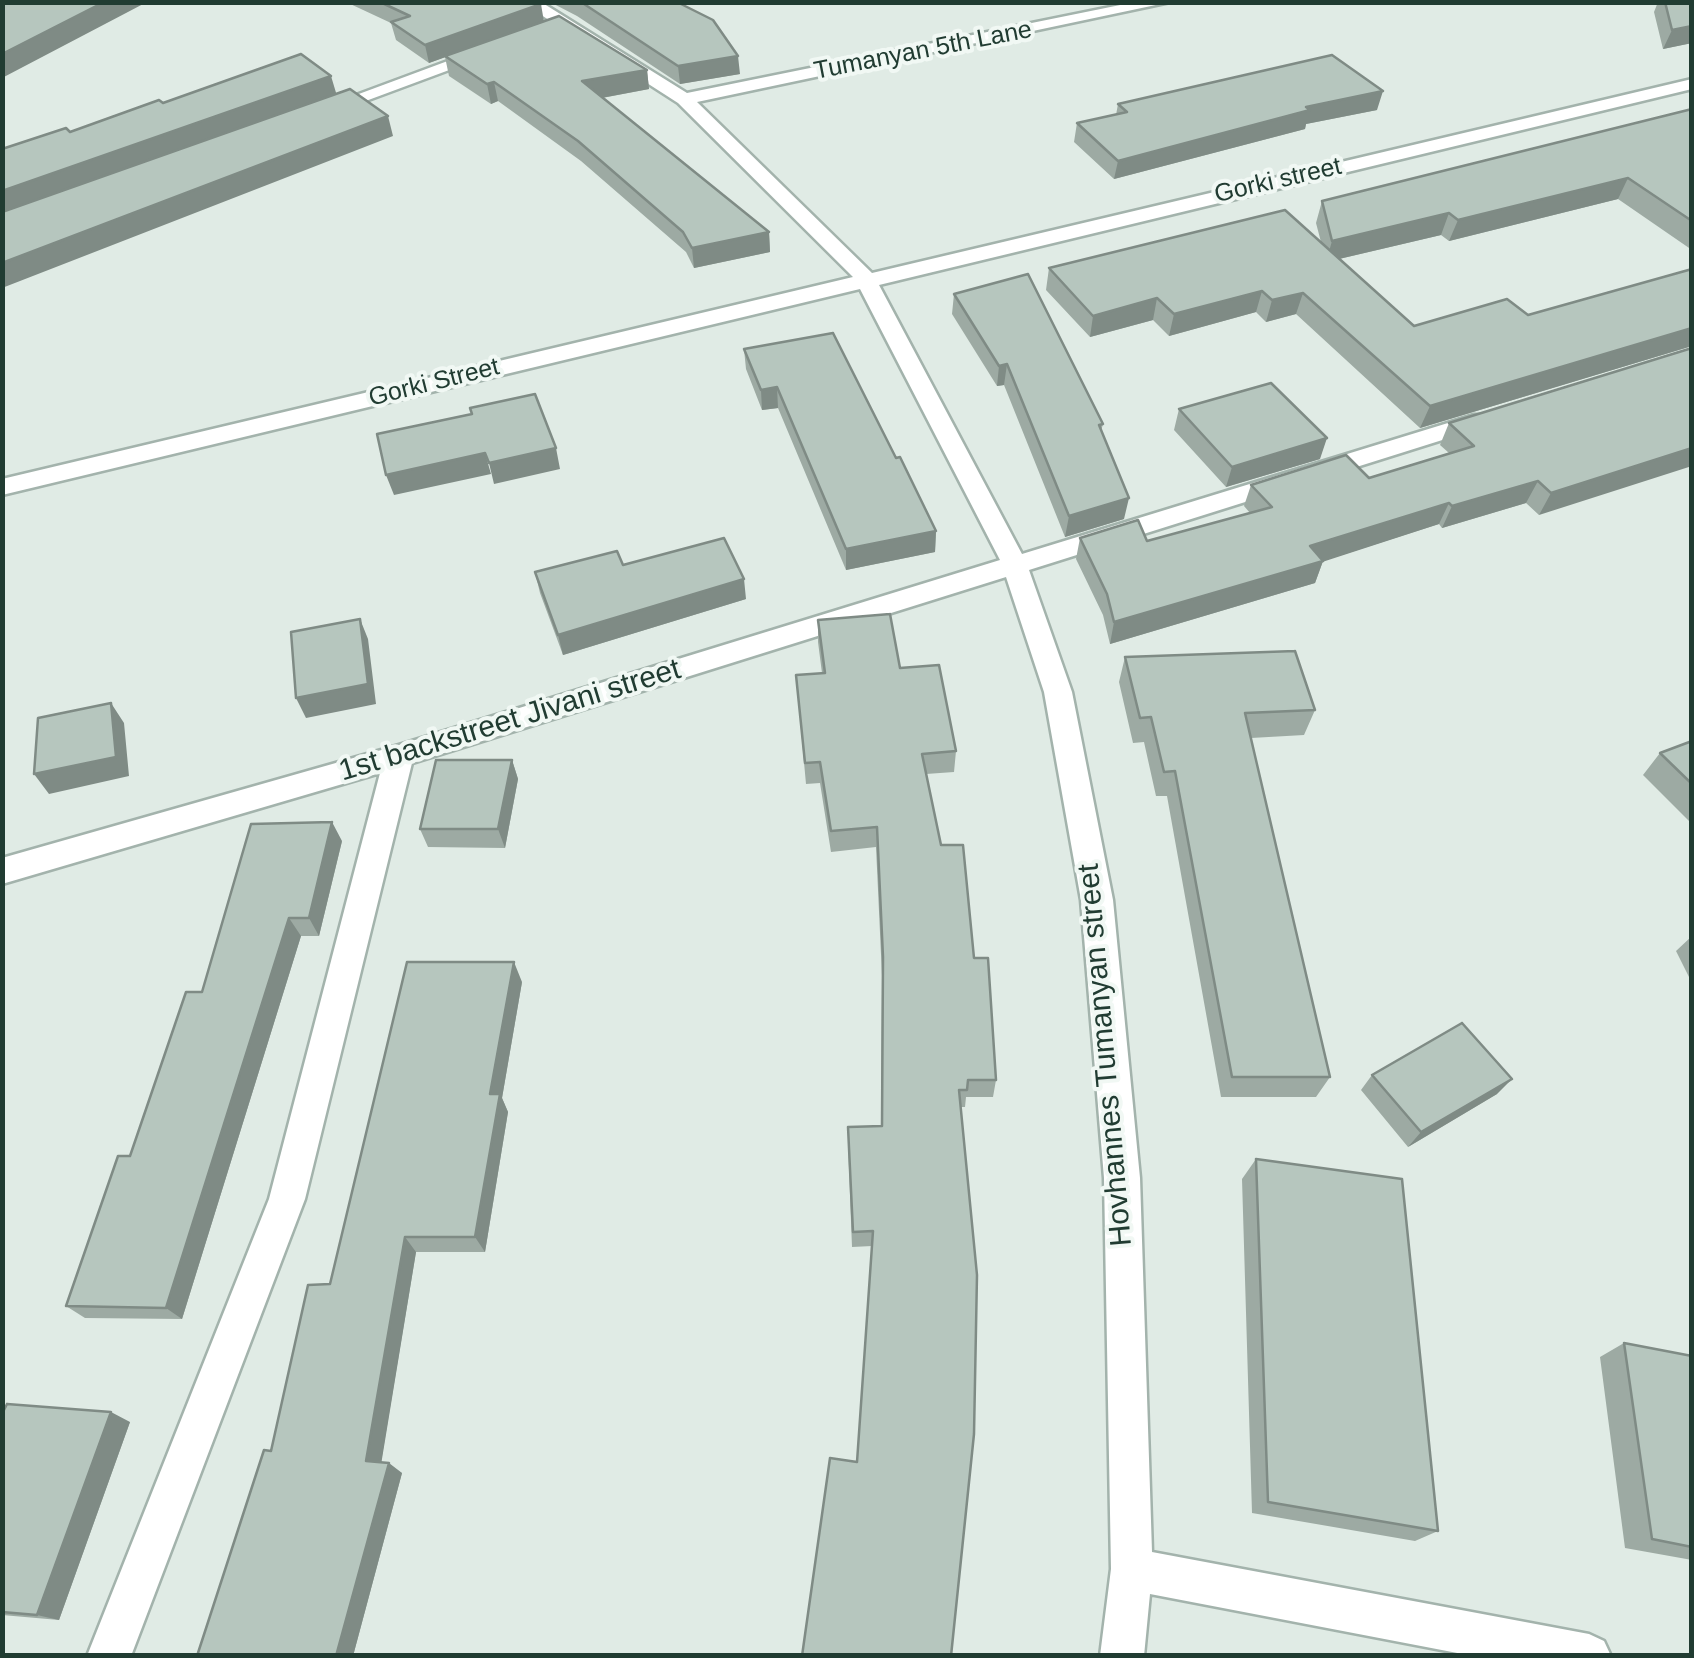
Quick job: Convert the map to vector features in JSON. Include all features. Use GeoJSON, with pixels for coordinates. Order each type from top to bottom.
{"type":"FeatureCollection","features":[{"type":"Feature","properties":{"kind":"street","name":"Hovhannes Tumanyan street"},"geometry":{"type":"LineString","coordinates":[[529,2],[684,99],[866,278],[1015,564],[1058,692],[1097,900],[1122,1178],[1132,1569],[1122,1656]]}},
{"type":"Feature","properties":{"kind":"street","name":"Tumanyan 5th Lane"},"geometry":{"type":"LineString","coordinates":[[684,99],[1162,2]]}},
{"type":"Feature","properties":{"kind":"street"},"geometry":{"type":"LineString","coordinates":[[295,121],[569,24]]}},
{"type":"Feature","properties":{"kind":"street","name":"Gorki street"},"geometry":{"type":"LineString","coordinates":[[866,278],[1692,84]]}},
{"type":"Feature","properties":{"kind":"street","name":"Gorki Street"},"geometry":{"type":"LineString","coordinates":[[2,488],[866,278]]}},
{"type":"Feature","properties":{"kind":"street","name":"1st backstreet Jivani street"},"geometry":{"type":"LineString","coordinates":[[2,871],[399,756],[1504,413]]}},
{"type":"Feature","properties":{"kind":"street"},"geometry":{"type":"LineString","coordinates":[[108,1656],[287,1199],[399,756]]}},
{"type":"Feature","properties":{"kind":"street"},"geometry":{"type":"LineString","coordinates":[[1132,1569],[1589,1656]]}},
{"type":"Feature","properties":{"kind":"building"},"geometry":{"type":"Polygon","coordinates":[[[2,2],[104,2],[2,54],[2,2]]]}},
{"type":"Feature","properties":{"kind":"building"},"geometry":{"type":"Polygon","coordinates":[[[380,2],[541,4],[425,45],[391,22],[410,16],[380,2]]]}},
{"type":"Feature","properties":{"kind":"building"},"geometry":{"type":"Polygon","coordinates":[[[581,2],[677,2],[713,20],[738,56],[678,66],[581,2]]]}},
{"type":"Feature","properties":{"kind":"building"},"geometry":{"type":"Polygon","coordinates":[[[1665,2],[1692,2],[1692,26],[1672,30],[1665,2]]]}},
{"type":"Feature","properties":{"kind":"building"},"geometry":{"type":"Polygon","coordinates":[[[559,16],[647,70],[582,81],[769,232],[692,248],[683,232],[578,141],[494,82],[487,84],[445,56],[559,16]]]}},
{"type":"Feature","properties":{"kind":"building"},"geometry":{"type":"Polygon","coordinates":[[[301,54],[331,76],[2,191],[2,149],[66,128],[70,132],[159,100],[163,103],[301,54]]]}},
{"type":"Feature","properties":{"kind":"building"},"geometry":{"type":"Polygon","coordinates":[[[1332,55],[1383,91],[1306,107],[1310,110],[1118,161],[1077,123],[1127,112],[1118,104],[1332,55]]]}},
{"type":"Feature","properties":{"kind":"building"},"geometry":{"type":"Polygon","coordinates":[[[350,89],[388,116],[2,263],[2,212],[350,89]]]}},
{"type":"Feature","properties":{"kind":"building"},"geometry":{"type":"Polygon","coordinates":[[[1692,109],[1692,221],[1628,178],[1458,220],[1449,213],[1332,241],[1322,201],[1692,109]]]}},
{"type":"Feature","properties":{"kind":"building"},"geometry":{"type":"Polygon","coordinates":[[[1285,210],[1414,326],[1507,299],[1528,315],[1692,269],[1692,328],[1430,406],[1303,293],[1272,300],[1262,291],[1174,314],[1157,298],[1093,316],[1049,268],[1285,210]]]}},
{"type":"Feature","properties":{"kind":"building"},"geometry":{"type":"Polygon","coordinates":[[[1028,274],[1103,424],[1099,425],[1129,498],[1069,516],[1007,364],[999,366],[954,294],[1028,274]]]}},
{"type":"Feature","properties":{"kind":"building"},"geometry":{"type":"Polygon","coordinates":[[[833,333],[936,531],[846,549],[777,387],[761,390],[744,349],[833,333]]]}},
{"type":"Feature","properties":{"kind":"building"},"geometry":{"type":"Polygon","coordinates":[[[1692,348],[1692,448],[1551,493],[1538,481],[1452,506],[1449,503],[1310,546],[1323,561],[1114,622],[1107,594],[1080,538],[1138,520],[1147,541],[1272,507],[1251,485],[1346,455],[1369,478],[1474,446],[1449,423],[1692,348]]]}},
{"type":"Feature","properties":{"kind":"building"},"geometry":{"type":"Polygon","coordinates":[[[1271,383],[1327,438],[1232,467],[1179,409],[1271,383]]]}},
{"type":"Feature","properties":{"kind":"building"},"geometry":{"type":"Polygon","coordinates":[[[535,394],[556,448],[489,463],[485,453],[386,475],[377,434],[472,414],[470,408],[535,394]]]}},
{"type":"Feature","properties":{"kind":"building"},"geometry":{"type":"Polygon","coordinates":[[[724,538],[744,579],[558,635],[535,572],[617,551],[623,565],[724,538]]]}},
{"type":"Feature","properties":{"kind":"building"},"geometry":{"type":"Polygon","coordinates":[[[890,614],[900,668],[939,665],[956,751],[922,754],[941,845],[963,845],[974,958],[988,958],[996,1080],[968,1080],[967,1090],[959,1090],[977,1275],[974,1434],[951,1656],[802,1656],[830,1458],[857,1462],[873,1231],[853,1232],[848,1127],[882,1126],[883,957],[877,827],[831,831],[820,762],[805,763],[796,675],[825,673],[818,620],[890,614]]]}},
{"type":"Feature","properties":{"kind":"building"},"geometry":{"type":"Polygon","coordinates":[[[360,619],[368,684],[296,698],[291,632],[360,619]]]}},
{"type":"Feature","properties":{"kind":"building"},"geometry":{"type":"Polygon","coordinates":[[[1295,651],[1315,710],[1245,713],[1330,1077],[1232,1077],[1175,771],[1164,772],[1151,717],[1140,718],[1125,657],[1295,651]]]}},
{"type":"Feature","properties":{"kind":"building"},"geometry":{"type":"Polygon","coordinates":[[[111,703],[116,757],[34,774],[38,718],[111,703]]]}},
{"type":"Feature","properties":{"kind":"building"},"geometry":{"type":"Polygon","coordinates":[[[1692,741],[1692,784],[1660,753],[1692,741]]]}},
{"type":"Feature","properties":{"kind":"building"},"geometry":{"type":"Polygon","coordinates":[[[436,760],[512,760],[498,829],[420,829],[436,760]]]}},
{"type":"Feature","properties":{"kind":"building"},"geometry":{"type":"Polygon","coordinates":[[[332,822],[309,918],[289,918],[166,1308],[66,1306],[118,1156],[130,1156],[186,992],[202,992],[251,824],[332,822]]]}},
{"type":"Feature","properties":{"kind":"building"},"geometry":{"type":"Polygon","coordinates":[[[407,962],[514,962],[490,1094],[500,1094],[475,1237],[405,1237],[366,1461],[389,1463],[336,1656],[197,1656],[264,1450],[271,1451],[308,1285],[330,1284],[407,962]]]}},
{"type":"Feature","properties":{"kind":"building"},"geometry":{"type":"Polygon","coordinates":[[[1462,1023],[1512,1079],[1421,1132],[1372,1075],[1462,1023]]]}},
{"type":"Feature","properties":{"kind":"building"},"geometry":{"type":"Polygon","coordinates":[[[1256,1159],[1402,1179],[1438,1531],[1268,1502],[1256,1159]]]}},
{"type":"Feature","properties":{"kind":"building"},"geometry":{"type":"Polygon","coordinates":[[[1624,1343],[1692,1356],[1692,1547],[1652,1539],[1624,1343]]]}},
{"type":"Feature","properties":{"kind":"building"},"geometry":{"type":"Polygon","coordinates":[[[7,1404],[111,1412],[37,1615],[2,1612],[2,1414],[7,1404]]]}}]}
